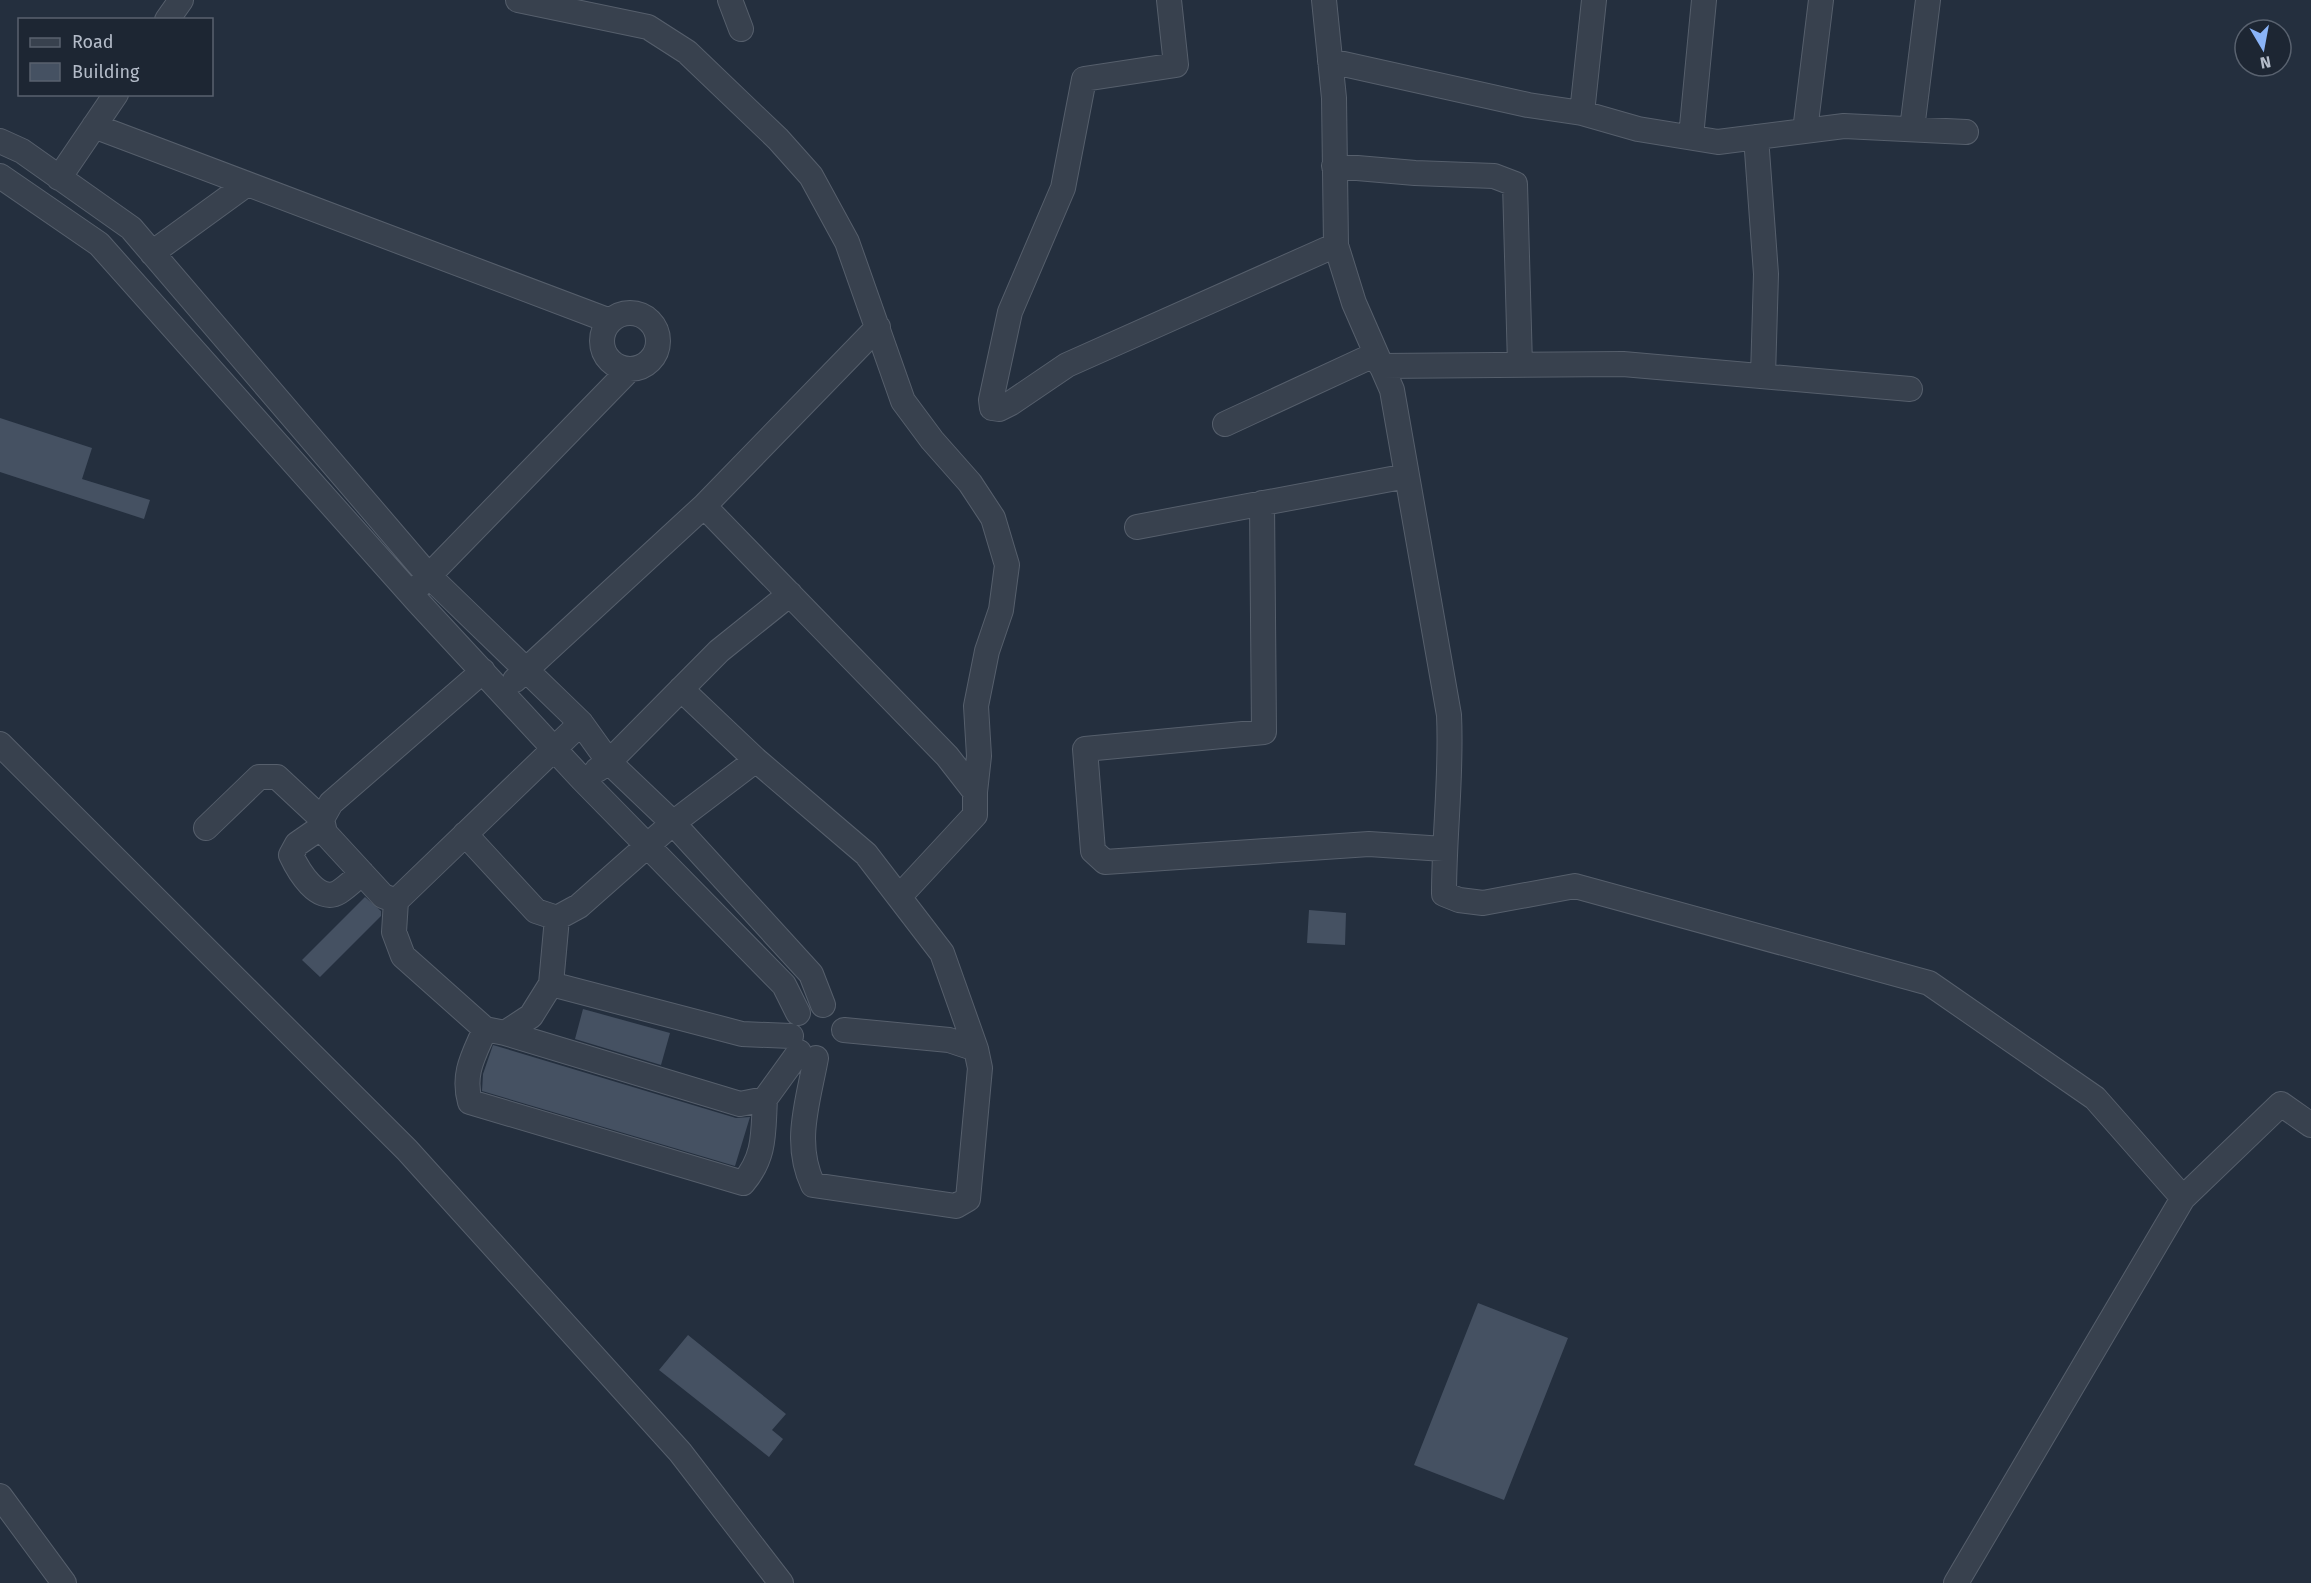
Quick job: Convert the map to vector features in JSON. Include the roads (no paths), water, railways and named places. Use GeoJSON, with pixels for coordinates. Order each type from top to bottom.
{"type":"FeatureCollection","features":[{"type":"Feature","properties":{"kind":"street"},"geometry":{"type":"LineString","coordinates":[[168,18],[181,0]]}},
{"type":"Feature","properties":{"kind":"street"},"geometry":{"type":"LineString","coordinates":[[518,0],[648,27],[687,52],[778,139],[811,176],[846,242],[903,401],[970,483],[993,518],[1008,564],[1001,610],[987,651],[976,706],[979,756],[975,815],[898,897]]}},
{"type":"Feature","properties":{"kind":"street"},"geometry":{"type":"LineString","coordinates":[[730,0],[741,29]]}},
{"type":"Feature","properties":{"kind":"street"},"geometry":{"type":"LineString","coordinates":[[1169,0],[1176,65],[1084,79],[1063,188],[1010,312],[992,408],[999,409],[1011,403],[1067,365],[1336,245]]}},
{"type":"Feature","properties":{"kind":"street"},"geometry":{"type":"LineString","coordinates":[[1324,0],[1334,98],[1336,245],[1354,303],[1392,390],[1449,715],[1452,761],[1444,849],[1444,894],[1459,900],[1483,903],[1575,886],[1929,983],[2095,1098],[2183,1198]]}},
{"type":"Feature","properties":{"kind":"street"},"geometry":{"type":"LineString","coordinates":[[1582,113],[1594,0]]}},
{"type":"Feature","properties":{"kind":"street"},"geometry":{"type":"LineString","coordinates":[[1690,137],[1704,0]]}},
{"type":"Feature","properties":{"kind":"street"},"geometry":{"type":"LineString","coordinates":[[1805,131],[1821,0]]}},
{"type":"Feature","properties":{"kind":"street"},"geometry":{"type":"LineString","coordinates":[[1912,129],[1928,0]]}},
{"type":"Feature","properties":{"kind":"street"},"geometry":{"type":"LineString","coordinates":[[1330,61],[1528,105],[1582,113],[1638,129],[1718,142],[1844,126],[1966,132]]}},
{"type":"Feature","properties":{"kind":"street"},"geometry":{"type":"LineString","coordinates":[[59,178],[115,96]]}},
{"type":"Feature","properties":{"kind":"street"},"geometry":{"type":"LineString","coordinates":[[94,126],[610,321]]}},
{"type":"Feature","properties":{"kind":"street"},"geometry":{"type":"LineString","coordinates":[[1756,137],[1766,274],[1763,376]]}},
{"type":"Feature","properties":{"kind":"street"},"geometry":{"type":"LineString","coordinates":[[0,141],[22,151],[131,228],[428,575],[581,723],[609,762],[673,823],[811,974],[823,1005]]}},
{"type":"Feature","properties":{"kind":"street"},"geometry":{"type":"LineString","coordinates":[[1334,166],[1415,173],[1494,176],[1515,184],[1520,365]]}},
{"type":"Feature","properties":{"kind":"street"},"geometry":{"type":"LineString","coordinates":[[0,176],[99,244],[378,557],[582,779],[784,985],[798,1013]]}},
{"type":"Feature","properties":{"kind":"street"},"geometry":{"type":"LineString","coordinates":[[152,253],[247,184]]}},
{"type":"Feature","properties":{"kind":"street"},"geometry":{"type":"LineString","coordinates":[[69,223],[88,198]]}},
{"type":"Feature","properties":{"kind":"street"},"geometry":{"type":"LineString","coordinates":[[412,594],[630,369],[648,363],[654,356],[658,338],[656,329],[644,316],[635,313],[626,313],[610,321],[604,329],[602,347],[612,363],[630,369]]}},
{"type":"Feature","properties":{"kind":"street"},"geometry":{"type":"LineString","coordinates":[[503,692],[525,669],[704,506],[878,327]]}},
{"type":"Feature","properties":{"kind":"street"},"geometry":{"type":"LineString","coordinates":[[1225,424],[1379,360],[1520,365],[1623,364],[1910,389]]}},
{"type":"Feature","properties":{"kind":"street"},"geometry":{"type":"LineString","coordinates":[[1137,526],[1407,476]]}},
{"type":"Feature","properties":{"kind":"street"},"geometry":{"type":"LineString","coordinates":[[342,516],[364,501]]}},
{"type":"Feature","properties":{"kind":"street"},"geometry":{"type":"LineString","coordinates":[[1262,503],[1264,732],[1085,749],[1093,850],[1105,862],[1369,844],[1444,849]]}},
{"type":"Feature","properties":{"kind":"street"},"geometry":{"type":"LineString","coordinates":[[704,506],[947,756],[975,792]]}},
{"type":"Feature","properties":{"kind":"street"},"geometry":{"type":"LineString","coordinates":[[378,557],[398,540]]}},
{"type":"Feature","properties":{"kind":"street"},"geometry":{"type":"LineString","coordinates":[[582,779],[609,762],[719,651],[790,594]]}},
{"type":"Feature","properties":{"kind":"street"},"geometry":{"type":"LineString","coordinates":[[362,873],[337,893],[323,894],[301,876],[291,855],[297,844],[323,822],[331,803],[483,671]]}},
{"type":"Feature","properties":{"kind":"street"},"geometry":{"type":"LineString","coordinates":[[551,984],[802,1049],[832,1053],[839,1047],[844,1030],[838,1014],[823,1005],[805,1007],[793,1019],[802,1049],[801,1140],[806,1170],[813,1185],[956,1206],[968,1198],[980,1068],[976,1049],[942,953],[866,854],[756,760],[681,689]]}},
{"type":"Feature","properties":{"kind":"street"},"geometry":{"type":"LineString","coordinates":[[581,723],[396,901],[394,932],[403,956],[495,1031],[740,1104],[765,1099]]}},
{"type":"Feature","properties":{"kind":"street"},"geometry":{"type":"LineString","coordinates":[[0,744],[407,1150],[680,1452],[768,1570],[781,1583]]}},
{"type":"Feature","properties":{"kind":"street"},"geometry":{"type":"LineString","coordinates":[[465,834],[536,911],[557,918],[579,906],[673,823],[756,760]]}},
{"type":"Feature","properties":{"kind":"street"},"geometry":{"type":"LineString","coordinates":[[206,828],[259,777],[277,777],[323,822],[325,833],[383,896],[396,901]]}},
{"type":"Feature","properties":{"kind":"street"},"geometry":{"type":"LineString","coordinates":[[557,918],[551,984],[531,1016],[495,1031],[468,1067],[465,1085],[470,1102],[743,1183],[756,1168],[765,1099],[802,1049]]}},
{"type":"Feature","properties":{"kind":"street"},"geometry":{"type":"LineString","coordinates":[[844,1030],[949,1040],[976,1049]]}},
{"type":"Feature","properties":{"kind":"street"},"geometry":{"type":"LineString","coordinates":[[1956,1583],[2183,1198],[2281,1104],[2311,1125]]}},
{"type":"Feature","properties":{"kind":"street"},"geometry":{"type":"LineString","coordinates":[[0,1496],[64,1583]]}}]}
